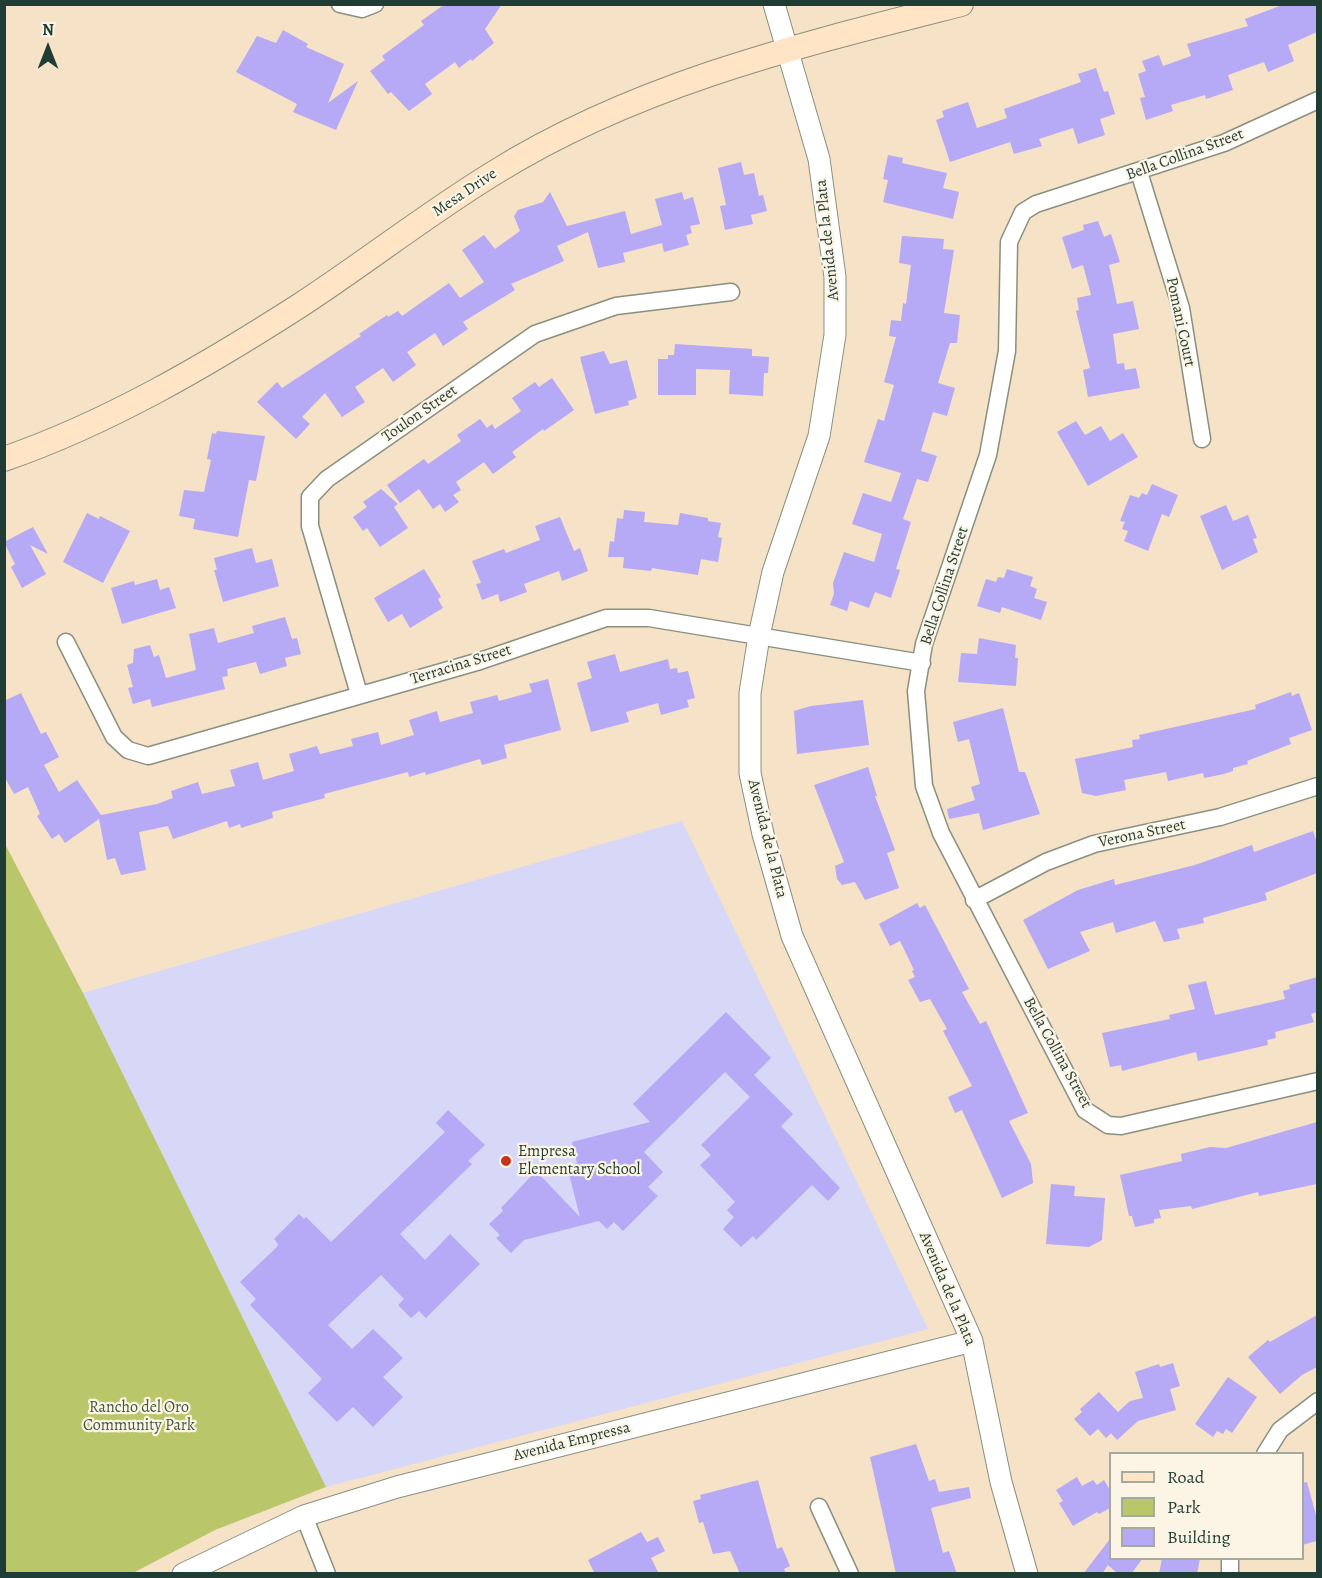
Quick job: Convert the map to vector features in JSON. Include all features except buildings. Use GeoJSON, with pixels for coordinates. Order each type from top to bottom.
{"type":"FeatureCollection","features":[{"type":"Feature","properties":{"kind":"main road","name":"Mesa Drive"},"geometry":{"type":"LineString","coordinates":[[4,459],[43,445],[173,382],[300,305],[494,172],[556,138],[670,86],[788,48],[961,4]]}},
{"type":"Feature","properties":{"kind":"street"},"geometry":{"type":"LineString","coordinates":[[340,4],[362,9],[375,4]]}},
{"type":"Feature","properties":{"kind":"street","name":"Avenida de la Plata"},"geometry":{"type":"LineString","coordinates":[[774,4],[819,159],[835,277],[835,335],[819,436],[773,572],[759,636],[750,693],[750,773],[763,834],[792,936],[972,1341],[1001,1482],[1027,1574]]}},
{"type":"Feature","properties":{"kind":"street","name":"Bella Collina Street"},"geometry":{"type":"LineString","coordinates":[[1317,100],[1224,143],[1036,204],[1023,212],[1009,243],[1007,351],[988,455],[924,644],[916,691],[924,786],[941,833],[1085,1110],[1108,1125],[1121,1126],[1317,1081]]}},
{"type":"Feature","properties":{"kind":"street","name":"Pomani Court"},"geometry":{"type":"LineString","coordinates":[[1139,172],[1181,308],[1202,439]]}},
{"type":"Feature","properties":{"kind":"street","name":"Toulon Street"},"geometry":{"type":"LineString","coordinates":[[359,694],[310,526],[309,497],[327,479],[535,334],[616,306],[731,292]]}},
{"type":"Feature","properties":{"kind":"street","name":"Terracina Street"},"geometry":{"type":"LineString","coordinates":[[66,642],[114,737],[128,750],[148,756],[480,661],[606,618],[649,618],[922,663]]}},
{"type":"Feature","properties":{"kind":"street","name":"Verona Street"},"geometry":{"type":"LineString","coordinates":[[974,900],[1046,861],[1094,844],[1220,817],[1317,786]]}},
{"type":"Feature","properties":{"kind":"street","name":"Avenida Empressa"},"geometry":{"type":"LineString","coordinates":[[183,1574],[304,1516],[397,1487],[972,1341]]}},
{"type":"Feature","properties":{"kind":"street"},"geometry":{"type":"LineString","coordinates":[[1267,1452],[1280,1430],[1317,1401]]}},
{"type":"Feature","properties":{"kind":"street"},"geometry":{"type":"LineString","coordinates":[[819,1507],[850,1574]]}},
{"type":"Feature","properties":{"kind":"street"},"geometry":{"type":"LineString","coordinates":[[304,1516],[327,1574]]}},
{"type":"Feature","properties":{"kind":"shaded area","name":"Empresa Elementary School"},"geometry":{"type":"Polygon","coordinates":[[[682,821],[928,1329],[326,1487],[83,993],[682,821]]]}},
{"type":"Feature","properties":{"kind":"green space","name":"Rancho del Oro Community Park"},"geometry":{"type":"Polygon","coordinates":[[[5,844],[83,993],[326,1487],[215,1530],[133,1573],[5,1573],[5,844]]]}},
{"type":"Feature","properties":{"kind":"place","name":"Empresa Elementary School"},"geometry":{"type":"Point","coordinates":[506,1161]}}]}
